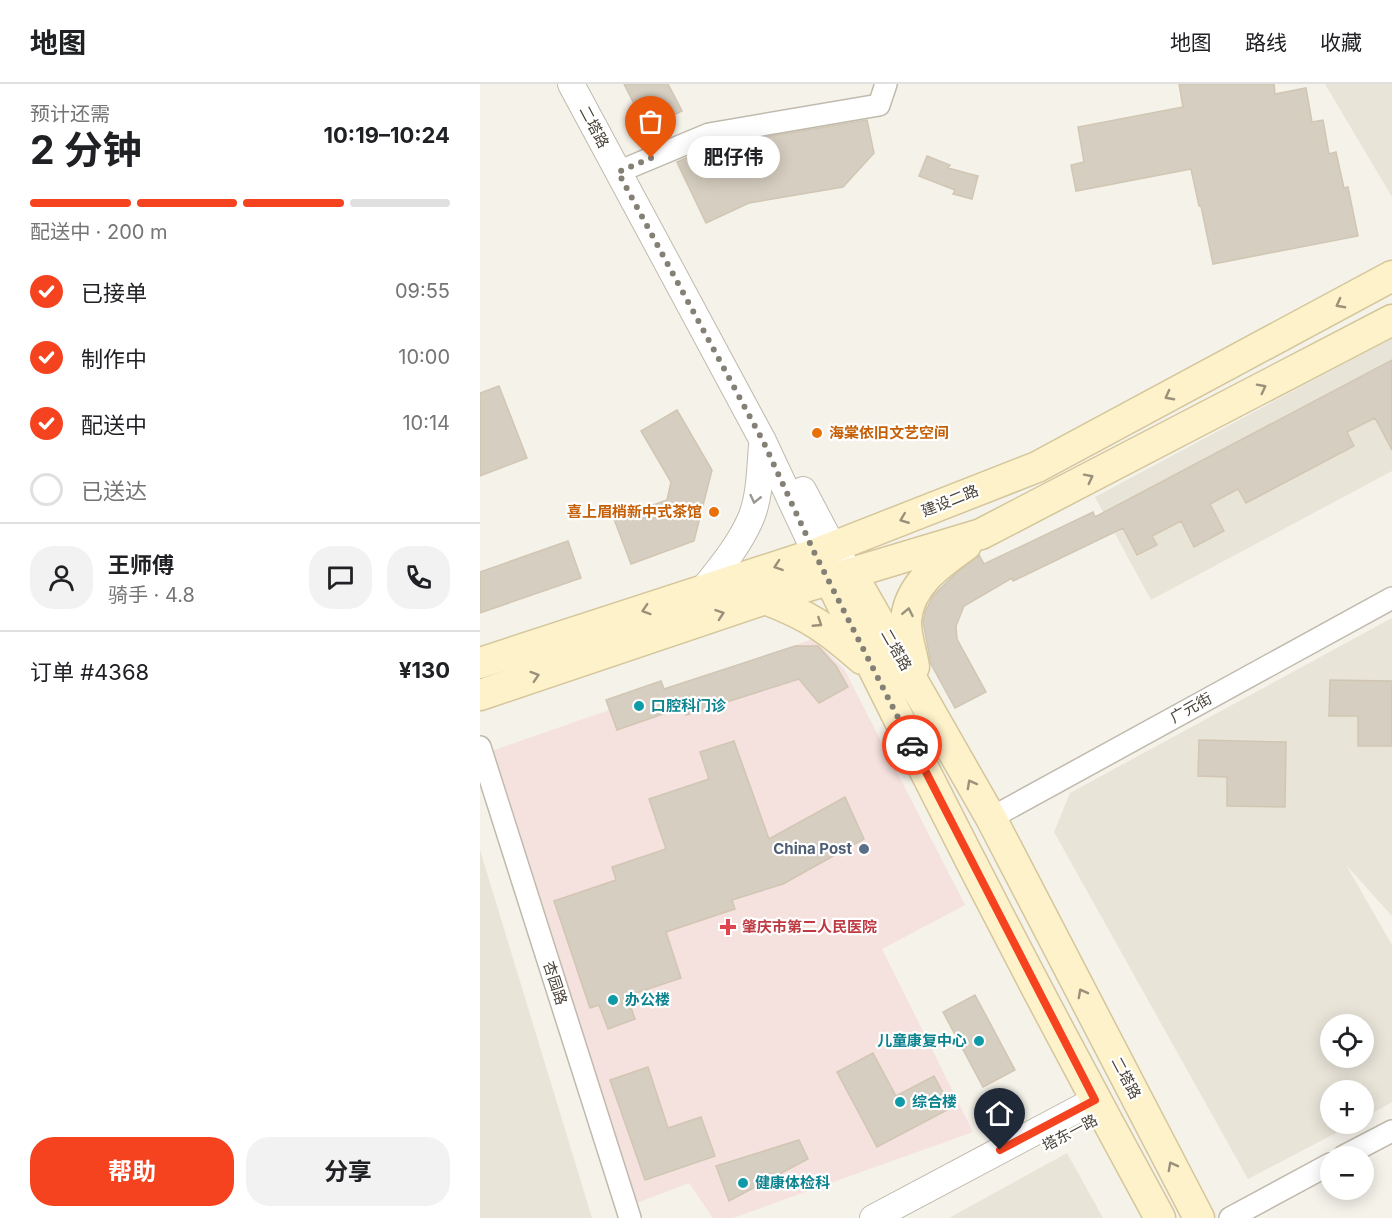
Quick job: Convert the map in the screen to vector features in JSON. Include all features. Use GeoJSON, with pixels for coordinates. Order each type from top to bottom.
{"type":"FeatureCollection","features":[{"type":"Feature","properties":{"kind":"main road","name":"建设二路"},"geometry":{"type":"LineString","coordinates":[[480,663],[824,550],[1036,467],[1392,276]]}},
{"type":"Feature","properties":{"kind":"main road"},"geometry":{"type":"LineString","coordinates":[[919,690],[906,622],[911,599],[924,579],[937,566],[981,534],[1392,320]]}},
{"type":"Feature","properties":{"kind":"main road"},"geometry":{"type":"LineString","coordinates":[[1036,467],[1034,480],[1040,492],[1048,499]]}},
{"type":"Feature","properties":{"kind":"main road"},"geometry":{"type":"LineString","coordinates":[[480,695],[765,599],[981,534]]}},
{"type":"Feature","properties":{"kind":"main road","name":"二塔路"},"geometry":{"type":"LineString","coordinates":[[841,577],[872,667],[1099,1107],[1160,1218]]}},
{"type":"Feature","properties":{"kind":"main road","name":"二塔路"},"geometry":{"type":"LineString","coordinates":[[841,577],[919,690],[991,818],[1199,1218]]}},
{"type":"Feature","properties":{"kind":"main road"},"geometry":{"type":"LineString","coordinates":[[765,599],[814,620],[872,667]]}},
{"type":"Feature","properties":{"kind":"street","name":"二塔路"},"geometry":{"type":"LineString","coordinates":[[571,84],[625,169],[824,550]]}},
{"type":"Feature","properties":{"kind":"street","name":"二塔路"},"geometry":{"type":"LineString","coordinates":[[589,84],[625,169],[763,441],[824,550]]}},
{"type":"Feature","properties":{"kind":"street"},"geometry":{"type":"LineString","coordinates":[[625,169],[709,134],[879,105],[886,84]]}},
{"type":"Feature","properties":{"kind":"street"},"geometry":{"type":"LineString","coordinates":[[701,592],[730,555],[751,518],[759,482],[763,441]]}},
{"type":"Feature","properties":{"kind":"street"},"geometry":{"type":"LineString","coordinates":[[824,550],[841,577]]}},
{"type":"Feature","properties":{"kind":"street","name":"广元街"},"geometry":{"type":"LineString","coordinates":[[991,818],[1392,598]]}},
{"type":"Feature","properties":{"kind":"street","name":"杏园路"},"geometry":{"type":"LineString","coordinates":[[480,747],[630,1218]]}},
{"type":"Feature","properties":{"kind":"street","name":"塔东一路"},"geometry":{"type":"LineString","coordinates":[[873,1218],[1099,1107]]}},
{"type":"Feature","properties":{"kind":"street","name":"塔东一路"},"geometry":{"type":"LineString","coordinates":[[909,1218],[1099,1107]]}},
{"type":"Feature","properties":{"kind":"street"},"geometry":{"type":"LineString","coordinates":[[1363,1146],[1392,1131]]}},
{"type":"Feature","properties":{"kind":"street"},"geometry":{"type":"LineString","coordinates":[[1230,1218],[1320,1169]]}},
{"type":"Feature","properties":{"kind":"shaded area"},"geometry":{"type":"Polygon","coordinates":[[[1325,84],[1392,84],[1392,197],[1325,84]]]}},
{"type":"Feature","properties":{"kind":"shaded area"},"geometry":{"type":"Polygon","coordinates":[[[1392,338],[1392,471],[1151,600],[1095,497],[1392,338]]]}},
{"type":"Feature","properties":{"kind":"shaded area"},"geometry":{"type":"Polygon","coordinates":[[[1392,618],[1392,916],[1346,865],[1392,945],[1392,1102],[1374,1112],[1374,1080],[1320,1080],[1320,1134],[1334,1134],[1248,1179],[1054,832],[1070,793],[1392,618]]]}},
{"type":"Feature","properties":{"kind":"shaded area","name":"肇庆市第二人民医院"},"geometry":{"type":"Polygon","coordinates":[[[813,639],[844,669],[965,905],[882,949],[973,1132],[733,1218],[713,1218],[689,1183],[637,1203],[480,783],[480,755],[813,639]]]}},
{"type":"Feature","properties":{"kind":"shaded area"},"geometry":{"type":"Polygon","coordinates":[[[480,850],[592,1218],[480,1218],[480,850]]]}},
{"type":"Feature","properties":{"kind":"shaded area"},"geometry":{"type":"Polygon","coordinates":[[[1067,1153],[1103,1218],[949,1218],[1067,1153]]]}},
{"type":"Feature","properties":{"kind":"building"},"geometry":{"type":"Polygon","coordinates":[[[624,84],[668,84],[682,111],[647,129],[624,84]]]}},
{"type":"Feature","properties":{"kind":"building"},"geometry":{"type":"Polygon","coordinates":[[[1179,84],[1274,84],[1275,94],[1306,88],[1312,122],[1323,120],[1329,154],[1336,152],[1344,188],[1348,187],[1358,236],[1213,264],[1191,169],[1076,191],[1071,165],[1084,162],[1078,127],[1183,107],[1179,84]]]}},
{"type":"Feature","properties":{"kind":"building"},"geometry":{"type":"Polygon","coordinates":[[[867,120],[874,153],[843,187],[749,203],[706,223],[677,162],[713,146],[867,120]]]}},
{"type":"Feature","properties":{"kind":"building"},"geometry":{"type":"Polygon","coordinates":[[[927,156],[950,165],[948,168],[978,176],[972,199],[953,194],[955,190],[919,176],[927,156]]]}},
{"type":"Feature","properties":{"kind":"building"},"geometry":{"type":"Polygon","coordinates":[[[1392,360],[1392,450],[1375,418],[1347,432],[1354,446],[1246,503],[1238,489],[1210,504],[1224,531],[1194,547],[1181,521],[1152,536],[1157,545],[1137,555],[1123,528],[1013,581],[1012,578],[964,606],[956,626],[957,639],[986,692],[955,708],[931,664],[923,622],[933,596],[956,573],[979,555],[984,564],[1093,512],[1095,517],[1392,360]]]}},
{"type":"Feature","properties":{"kind":"building"},"geometry":{"type":"Polygon","coordinates":[[[499,386],[527,458],[480,476],[480,393],[499,386]]]}},
{"type":"Feature","properties":{"kind":"building"},"geometry":{"type":"Polygon","coordinates":[[[677,410],[712,470],[694,541],[631,564],[614,519],[667,500],[671,482],[641,431],[677,410]]]}},
{"type":"Feature","properties":{"kind":"building"},"geometry":{"type":"Polygon","coordinates":[[[568,541],[581,578],[480,613],[480,572],[568,541]]]}},
{"type":"Feature","properties":{"kind":"building"},"geometry":{"type":"Polygon","coordinates":[[[795,646],[818,646],[836,666],[848,687],[819,703],[799,679],[686,715],[683,707],[617,730],[606,700],[661,681],[664,689],[795,646]]]}},
{"type":"Feature","properties":{"kind":"building"},"geometry":{"type":"Polygon","coordinates":[[[1330,680],[1392,681],[1392,746],[1358,746],[1358,716],[1329,716],[1330,680]]]}},
{"type":"Feature","properties":{"kind":"building"},"geometry":{"type":"Polygon","coordinates":[[[1199,740],[1286,742],[1285,807],[1227,806],[1227,777],[1198,776],[1199,740]]]}},
{"type":"Feature","properties":{"kind":"building"},"geometry":{"type":"Polygon","coordinates":[[[734,741],[769,839],[845,797],[864,839],[783,884],[732,900],[735,909],[666,932],[681,978],[627,996],[635,1019],[608,1029],[599,1005],[590,1008],[554,901],[616,880],[612,867],[666,849],[649,799],[709,779],[700,752],[734,741]]]}},
{"type":"Feature","properties":{"kind":"building","name":"儿童康复中心"},"geometry":{"type":"Polygon","coordinates":[[[975,995],[1015,1070],[983,1087],[943,1012],[975,995]]]}},
{"type":"Feature","properties":{"kind":"building","name":"综合楼"},"geometry":{"type":"Polygon","coordinates":[[[873,1053],[896,1096],[934,1076],[951,1108],[877,1147],[837,1072],[873,1053]]]}},
{"type":"Feature","properties":{"kind":"building"},"geometry":{"type":"Polygon","coordinates":[[[648,1067],[668,1128],[701,1117],[715,1156],[645,1180],[610,1080],[648,1067]]]}},
{"type":"Feature","properties":{"kind":"building","name":"健康体检科"},"geometry":{"type":"Polygon","coordinates":[[[799,1140],[808,1159],[729,1201],[716,1166],[799,1140]]]}},
{"type":"Feature","properties":{"kind":"way so far"},"geometry":{"type":"LineString","coordinates":[[651,158],[618,172],[763,441],[815,554],[912,745]]}},
{"type":"Feature","properties":{"kind":"place","name":"肥仔伟"},"geometry":{"type":"Point","coordinates":[651,158]}},
{"type":"Feature","properties":{"kind":"place","name":"海棠依旧文艺空间"},"geometry":{"type":"Point","coordinates":[817,433]}},
{"type":"Feature","properties":{"kind":"place","name":"喜上眉梢新中式茶馆"},"geometry":{"type":"Point","coordinates":[714,512]}},
{"type":"Feature","properties":{"kind":"place","name":"口腔科门诊"},"geometry":{"type":"Point","coordinates":[639,706]}},
{"type":"Feature","properties":{"kind":"place","name":"China Post"},"geometry":{"type":"Point","coordinates":[864,849]}},
{"type":"Feature","properties":{"kind":"place","name":"肇庆市第二人民医院"},"geometry":{"type":"Point","coordinates":[728,927]}},
{"type":"Feature","properties":{"kind":"place","name":"办公楼"},"geometry":{"type":"Point","coordinates":[613,1000]}},
{"type":"Feature","properties":{"kind":"place","name":"儿童康复中心"},"geometry":{"type":"Point","coordinates":[979,1041]}},
{"type":"Feature","properties":{"kind":"place","name":"综合楼"},"geometry":{"type":"Point","coordinates":[900,1102]}},
{"type":"Feature","properties":{"kind":"place","name":"健康体检科"},"geometry":{"type":"Point","coordinates":[743,1183]}},
{"type":"Feature","properties":{"kind":"route"},"geometry":{"type":"LineString","coordinates":[[912,745],[1095,1100],[1000,1150]]}}]}
